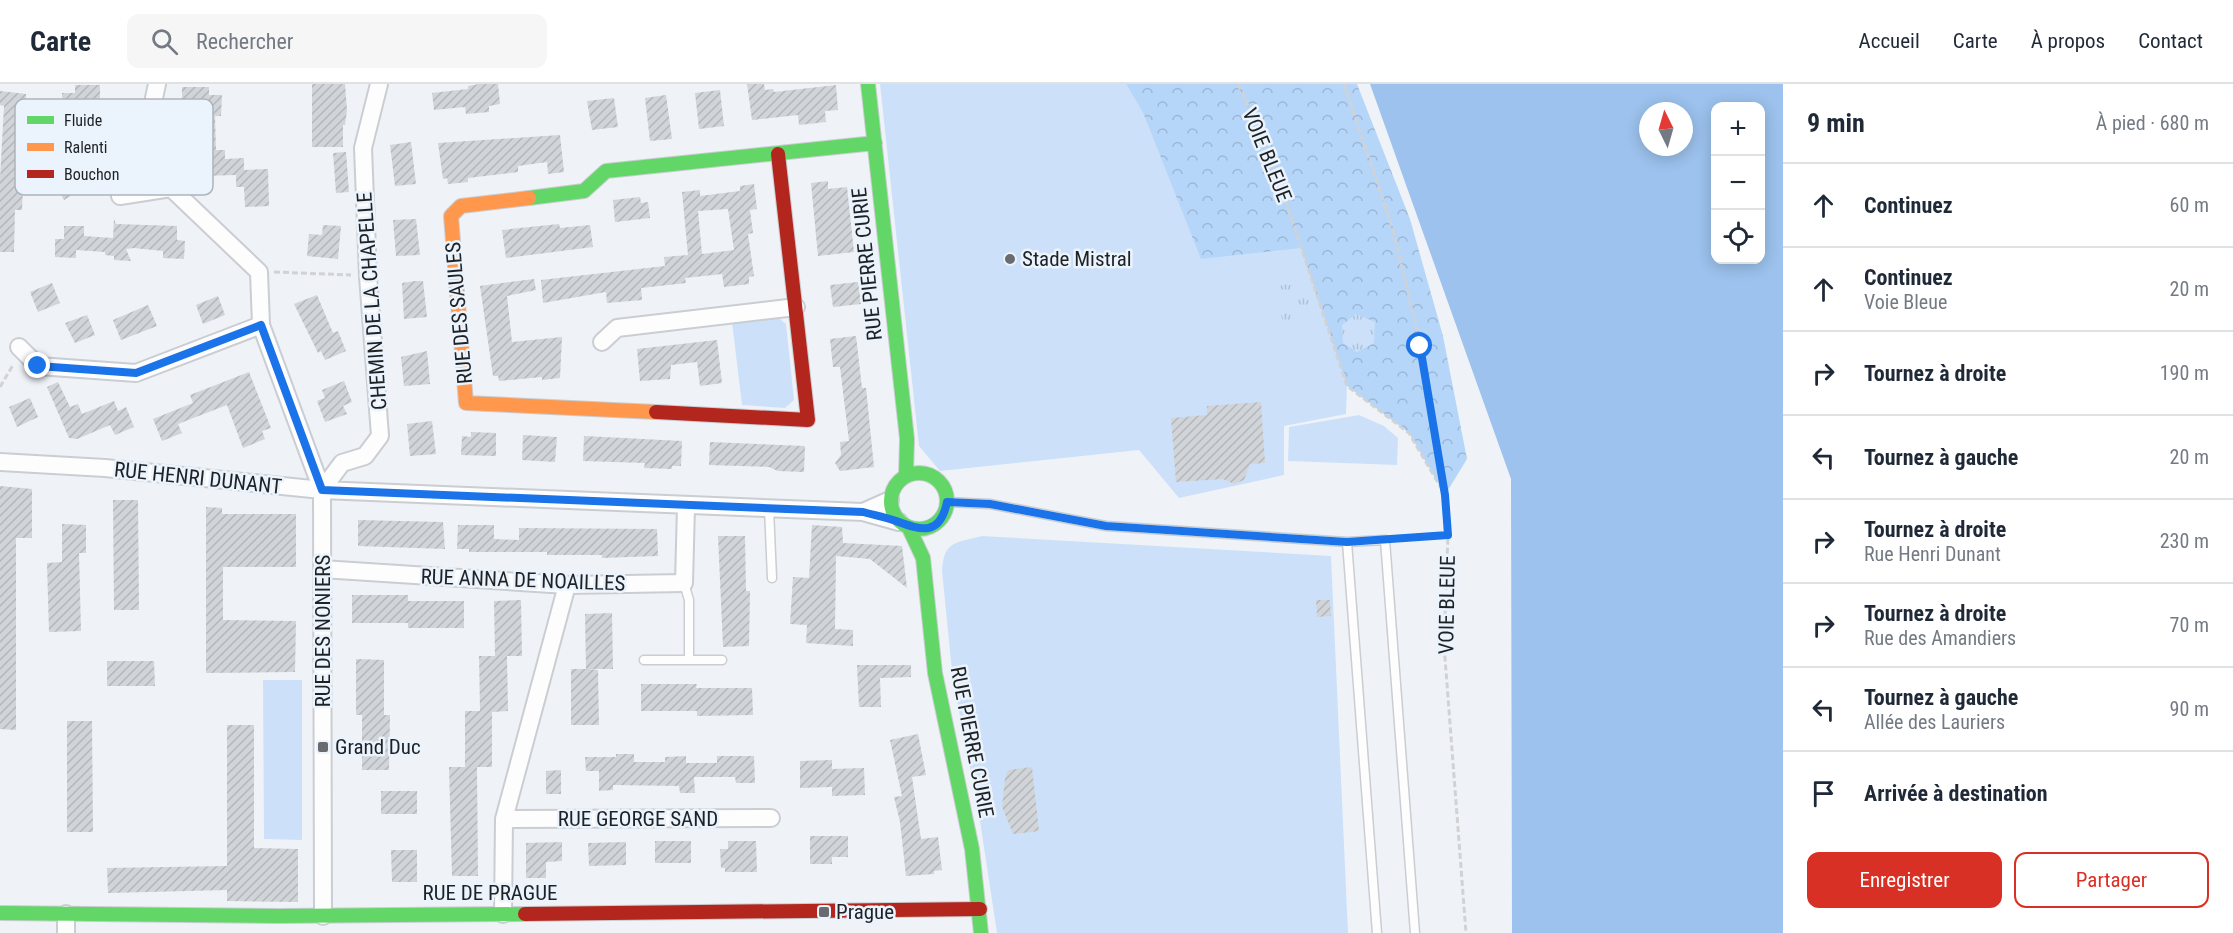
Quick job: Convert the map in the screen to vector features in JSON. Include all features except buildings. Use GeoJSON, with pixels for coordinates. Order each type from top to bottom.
{"type":"FeatureCollection","features":[{"type":"Feature","properties":{"kind":"street"},"geometry":{"type":"LineString","coordinates":[[154,99],[157,84]]}},
{"type":"Feature","properties":{"kind":"street","name":"CHEMIN DE LA CHAPELLE"},"geometry":{"type":"LineString","coordinates":[[322,490],[342,463],[365,456],[380,436],[368,276],[363,148],[379,84]]}},
{"type":"Feature","properties":{"kind":"street","name":"RUE PIERRE CURIE"},"geometry":{"type":"LineString","coordinates":[[868,84],[908,439],[906,475]]}},
{"type":"Feature","properties":{"kind":"street","name":"RUE DES SAULES"},"geometry":{"type":"LineString","coordinates":[[778,154],[808,420],[466,403],[451,216],[461,206],[584,191],[606,171],[875,143]]}},
{"type":"Feature","properties":{"kind":"street"},"geometry":{"type":"LineString","coordinates":[[120,196],[126,195]]}},
{"type":"Feature","properties":{"kind":"street"},"geometry":{"type":"LineString","coordinates":[[178,195],[259,272],[261,325],[322,490]]}},
{"type":"Feature","properties":{"kind":"street"},"geometry":{"type":"LineString","coordinates":[[602,342],[617,328],[796,307]]}},
{"type":"Feature","properties":{"kind":"street"},"geometry":{"type":"LineString","coordinates":[[22,350],[38,366],[136,373],[261,325]]}},
{"type":"Feature","properties":{"kind":"street","name":"RUE PIERRE CURIE"},"geometry":{"type":"LineString","coordinates":[[908,439],[925,473]]}},
{"type":"Feature","properties":{"kind":"street","name":"RUE HENRI DUNANT"},"geometry":{"type":"LineString","coordinates":[[0,462],[105,468],[322,490],[863,512],[904,525]]}},
{"type":"Feature","properties":{"kind":"street"},"geometry":{"type":"LineString","coordinates":[[925,473],[941,484],[947,502],[941,519],[933,525],[917,530],[904,525],[890,501],[894,486],[906,475],[925,473]]}},
{"type":"Feature","properties":{"kind":"street","name":"RUE DES NONIERS"},"geometry":{"type":"LineString","coordinates":[[322,490],[323,916]]}},
{"type":"Feature","properties":{"kind":"street","name":"RUE HENRI DUNANT"},"geometry":{"type":"LineString","coordinates":[[863,512],[890,501]]}},
{"type":"Feature","properties":{"kind":"street"},"geometry":{"type":"LineString","coordinates":[[684,583],[686,506]]}},
{"type":"Feature","properties":{"kind":"street","name":"RUE PIERRE CURIE"},"geometry":{"type":"LineString","coordinates":[[904,525],[923,558]]}},
{"type":"Feature","properties":{"kind":"street","name":"RUE PIERRE CURIE"},"geometry":{"type":"LineString","coordinates":[[933,525],[923,558],[935,673],[972,849],[981,933]]}},
{"type":"Feature","properties":{"kind":"street","name":"RUE ANNA DE NOAILLES"},"geometry":{"type":"LineString","coordinates":[[322,569],[567,585],[684,583]]}},
{"type":"Feature","properties":{"kind":"street"},"geometry":{"type":"LineString","coordinates":[[503,914],[504,819],[567,585]]}},
{"type":"Feature","properties":{"kind":"street","name":"RUE GEORGE SAND"},"geometry":{"type":"LineString","coordinates":[[504,819],[771,818]]}},
{"type":"Feature","properties":{"kind":"street","name":"RUE DE PRAGUE"},"geometry":{"type":"LineString","coordinates":[[0,913],[66,914],[196,924],[323,916],[980,909]]}},
{"type":"Feature","properties":{"kind":"street"},"geometry":{"type":"LineString","coordinates":[[66,914],[66,933]]}},
{"type":"Feature","properties":{"kind":"lane"},"geometry":{"type":"LineString","coordinates":[[947,502],[990,504],[1106,526],[1347,542],[1385,540],[1415,933]]}},
{"type":"Feature","properties":{"kind":"lane"},"geometry":{"type":"LineString","coordinates":[[769,508],[772,578]]}},
{"type":"Feature","properties":{"kind":"lane"},"geometry":{"type":"LineString","coordinates":[[1347,542],[1377,933]]}},
{"type":"Feature","properties":{"kind":"lane"},"geometry":{"type":"LineString","coordinates":[[684,583],[689,600],[689,660]]}},
{"type":"Feature","properties":{"kind":"lane"},"geometry":{"type":"LineString","coordinates":[[644,660],[722,660]]}},
{"type":"Feature","properties":{"kind":"path","name":"VOIE BLEUE"},"geometry":{"type":"LineString","coordinates":[[1238,84],[1270,153],[1347,386],[1408,433],[1445,495],[1448,535],[1444,645],[1466,933]]}},
{"type":"Feature","properties":{"kind":"path"},"geometry":{"type":"LineString","coordinates":[[1344,84],[1393,230],[1420,346],[1445,495]]}},
{"type":"Feature","properties":{"kind":"path"},"geometry":{"type":"LineString","coordinates":[[259,272],[368,276]]}},
{"type":"Feature","properties":{"kind":"path"},"geometry":{"type":"LineString","coordinates":[[0,387],[22,350]]}},
{"type":"Feature","properties":{"kind":"path"},"geometry":{"type":"LineString","coordinates":[[1385,540],[1448,535]]}},
{"type":"Feature","properties":{"kind":"green space"},"geometry":{"type":"Polygon","coordinates":[[[880,84],[1126,84],[1144,115],[1301,247],[1347,386],[1346,414],[1284,426],[1284,475],[1179,498],[1139,450],[940,471],[919,446],[880,84]]]}},
{"type":"Feature","properties":{"kind":"green space"},"geometry":{"type":"Polygon","coordinates":[[[1126,84],[1357,84],[1410,219],[1443,336],[1467,459],[1445,495],[1409,433],[1347,386],[1301,248],[1201,259],[1144,115],[1126,84]]]}},
{"type":"Feature","properties":{"kind":"green space"},"geometry":{"type":"Polygon","coordinates":[[[1306,280],[1318,315],[1283,322],[1274,287],[1306,280]]]}},
{"type":"Feature","properties":{"kind":"green space"},"geometry":{"type":"Polygon","coordinates":[[[1356,314],[1375,322],[1374,343],[1357,352],[1343,343],[1342,325],[1356,314]]]}},
{"type":"Feature","properties":{"kind":"green space"},"geometry":{"type":"Polygon","coordinates":[[[779,318],[786,324],[794,400],[785,408],[742,405],[732,322],[779,318]]]}},
{"type":"Feature","properties":{"kind":"green space"},"geometry":{"type":"Polygon","coordinates":[[[1359,415],[1384,426],[1398,438],[1397,465],[1288,461],[1289,427],[1359,415]]]}},
{"type":"Feature","properties":{"kind":"green space"},"geometry":{"type":"Polygon","coordinates":[[[982,536],[1331,556],[1348,933],[997,933],[978,808],[953,681],[942,571],[945,553],[949,548],[958,542],[982,536]]]}},
{"type":"Feature","properties":{"kind":"green space"},"geometry":{"type":"Polygon","coordinates":[[[263,680],[302,680],[302,840],[264,839],[263,680]]]}},
{"type":"Feature","properties":{"kind":"shaded area"},"geometry":{"type":"Polygon","coordinates":[[[1370,84],[1783,84],[1783,933],[1512,933],[1511,479],[1370,84]]]}},
{"type":"Feature","properties":{"kind":"traffic: fast"},"geometry":{"type":"LineString","coordinates":[[868,84],[907,439],[906,475]]}},
{"type":"Feature","properties":{"kind":"traffic: fast"},"geometry":{"type":"LineString","coordinates":[[529,198],[584,191],[606,171],[875,143]]}},
{"type":"Feature","properties":{"kind":"traffic: fast"},"geometry":{"type":"LineString","coordinates":[[913,473],[925,473],[935,477],[943,485],[947,501],[943,517],[935,525],[925,529],[913,529],[903,525],[895,517],[891,507],[891,495],[895,485],[903,477],[913,473]]}},
{"type":"Feature","properties":{"kind":"traffic: fast"},"geometry":{"type":"LineString","coordinates":[[909,528],[923,558],[935,673],[972,849],[981,933]]}},
{"type":"Feature","properties":{"kind":"traffic: fast"},"geometry":{"type":"LineString","coordinates":[[0,913],[278,916],[525,914]]}},
{"type":"Feature","properties":{"kind":"traffic: slow"},"geometry":{"type":"LineString","coordinates":[[529,198],[461,206],[451,216],[466,403],[656,412]]}},
{"type":"Feature","properties":{"kind":"traffic: jam"},"geometry":{"type":"LineString","coordinates":[[656,412],[808,420],[778,154]]}},
{"type":"Feature","properties":{"kind":"traffic: jam"},"geometry":{"type":"LineString","coordinates":[[525,914],[980,909]]}},
{"type":"Feature","properties":{"kind":"place","name":"Stade Mistral"},"geometry":{"type":"Point","coordinates":[1010,259]}},
{"type":"Feature","properties":{"kind":"place","name":"Grand Duc"},"geometry":{"type":"Point","coordinates":[323,747]}},
{"type":"Feature","properties":{"kind":"place","name":"Prague"},"geometry":{"type":"Point","coordinates":[824,912]}},
{"type":"Feature","properties":{"kind":"route"},"geometry":{"type":"LineString","coordinates":[[38,366],[136,373],[261,325],[322,490],[863,512],[899,522],[917,530],[926,529],[941,519],[947,502],[990,504],[1106,526],[1347,542],[1448,535],[1445,495],[1420,346]]}}]}
